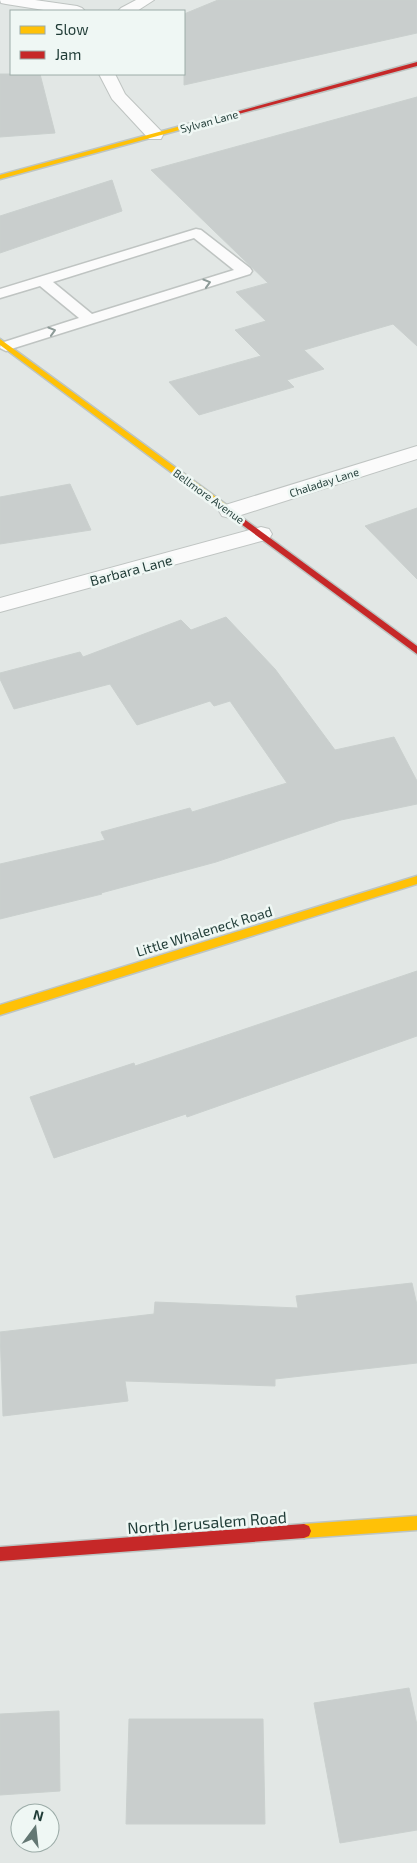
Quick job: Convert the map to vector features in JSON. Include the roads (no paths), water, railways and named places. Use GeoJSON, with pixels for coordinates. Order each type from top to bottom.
{"type":"FeatureCollection","features":[{"type":"Feature","properties":{"kind":"street"},"geometry":{"type":"LineString","coordinates":[[6,0],[71,10]]}},
{"type":"Feature","properties":{"kind":"street"},"geometry":{"type":"LineString","coordinates":[[128,10],[147,0]]}},
{"type":"Feature","properties":{"kind":"street","name":"Sylvan Lane"},"geometry":{"type":"LineString","coordinates":[[0,177],[417,64]]}},
{"type":"Feature","properties":{"kind":"street"},"geometry":{"type":"LineString","coordinates":[[108,75],[118,96],[155,136]]}},
{"type":"Feature","properties":{"kind":"street","name":"Bellmore Avenue"},"geometry":{"type":"LineString","coordinates":[[3,343],[417,651]]}},
{"type":"Feature","properties":{"kind":"street","name":"Chaladay Lane"},"geometry":{"type":"LineString","coordinates":[[230,512],[417,452]]}},
{"type":"Feature","properties":{"kind":"street","name":"Barbara Lane"},"geometry":{"type":"LineString","coordinates":[[0,605],[261,534]]}},
{"type":"Feature","properties":{"kind":"street","name":"Little Whaleneck Road"},"geometry":{"type":"LineString","coordinates":[[0,1010],[417,880]]}},
{"type":"Feature","properties":{"kind":"street","name":"North Jerusalem Road"},"geometry":{"type":"LineString","coordinates":[[0,1554],[417,1523]]}},
{"type":"Feature","properties":{"kind":"lane"},"geometry":{"type":"LineString","coordinates":[[0,294],[196,233],[245,272],[90,320],[3,343]]}},
{"type":"Feature","properties":{"kind":"lane"},"geometry":{"type":"LineString","coordinates":[[42,281],[90,320]]}}]}
